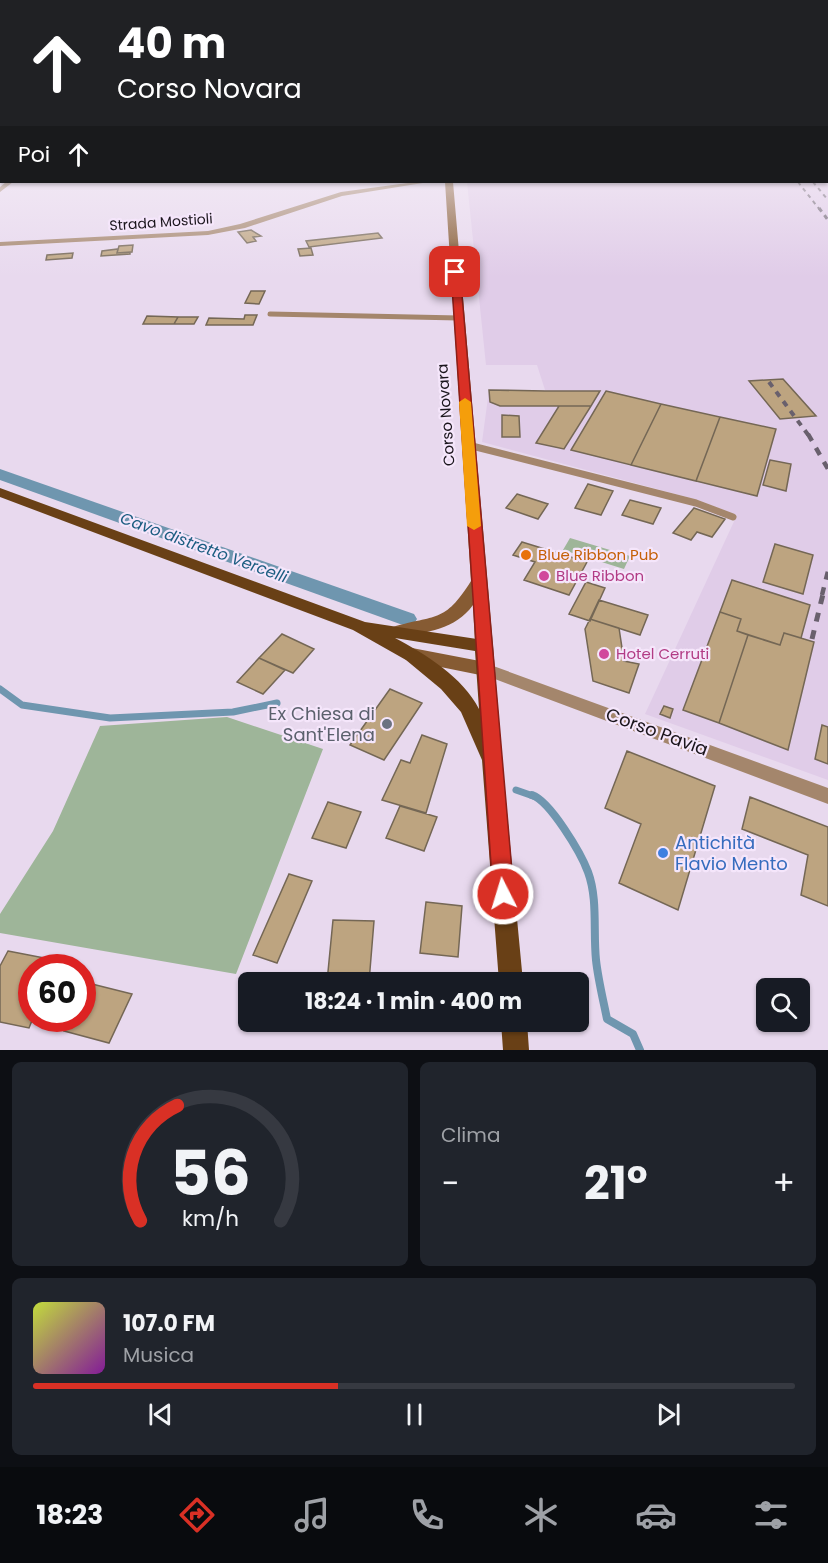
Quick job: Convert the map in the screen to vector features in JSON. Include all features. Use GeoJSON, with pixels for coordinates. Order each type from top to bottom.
{"type":"FeatureCollection","features":[{"type":"Feature","properties":{"kind":"main road","name":"Corso Novara"},"geometry":{"type":"LineString","coordinates":[[449,183],[484,646]]}},
{"type":"Feature","properties":{"kind":"main road"},"geometry":{"type":"LineString","coordinates":[[0,492],[359,626],[412,655],[448,684],[469,708],[492,760]]}},
{"type":"Feature","properties":{"kind":"main road"},"geometry":{"type":"LineString","coordinates":[[399,631],[445,622],[462,609],[478,581]]}},
{"type":"Feature","properties":{"kind":"main road"},"geometry":{"type":"LineString","coordinates":[[359,626],[484,646],[510,972]]}},
{"type":"Feature","properties":{"kind":"main road"},"geometry":{"type":"LineString","coordinates":[[412,655],[486,669]]}},
{"type":"Feature","properties":{"kind":"main road"},"geometry":{"type":"LineString","coordinates":[[515,1032],[516,1050]]}},
{"type":"Feature","properties":{"kind":"street","name":"Strada Mostioli"},"geometry":{"type":"LineString","coordinates":[[0,244],[208,233],[242,226],[340,194],[419,183]]}},
{"type":"Feature","properties":{"kind":"street","name":"Corso Pavia"},"geometry":{"type":"LineString","coordinates":[[486,669],[828,796]]}},
{"type":"Feature","properties":{"kind":"lane"},"geometry":{"type":"LineString","coordinates":[[270,314],[459,318]]}},
{"type":"Feature","properties":{"kind":"lane"},"geometry":{"type":"LineString","coordinates":[[468,445],[696,503],[733,517]]}},
{"type":"Feature","properties":{"kind":"shaded area"},"geometry":{"type":"Polygon","coordinates":[[[467,183],[828,183],[828,780],[645,714],[737,515],[698,500],[482,442],[489,390],[545,390],[537,365],[486,365],[467,183]]]}},
{"type":"Feature","properties":{"kind":"green space"},"geometry":{"type":"Polygon","coordinates":[[[570,538],[630,556],[624,569],[563,550],[570,538]]]}},
{"type":"Feature","properties":{"kind":"green space"},"geometry":{"type":"Polygon","coordinates":[[[227,717],[323,749],[236,974],[0,933],[0,914],[53,831],[100,726],[227,717]]]}},
{"type":"Feature","properties":{"kind":"building"},"geometry":{"type":"Polygon","coordinates":[[[251,230],[261,236],[253,237],[256,241],[247,243],[238,232],[251,230]]]}},
{"type":"Feature","properties":{"kind":"building"},"geometry":{"type":"Polygon","coordinates":[[[378,233],[382,238],[309,247],[306,241],[378,233]]]}},
{"type":"Feature","properties":{"kind":"building"},"geometry":{"type":"Polygon","coordinates":[[[133,245],[132,252],[117,253],[119,246],[133,245]]]}},
{"type":"Feature","properties":{"kind":"building"},"geometry":{"type":"Polygon","coordinates":[[[311,248],[313,255],[300,256],[298,249],[311,248]]]}},
{"type":"Feature","properties":{"kind":"building"},"geometry":{"type":"Polygon","coordinates":[[[118,249],[117,253],[130,252],[130,254],[101,256],[102,251],[118,249]]]}},
{"type":"Feature","properties":{"kind":"building"},"geometry":{"type":"Polygon","coordinates":[[[73,253],[72,258],[46,260],[47,255],[73,253]]]}},
{"type":"Feature","properties":{"kind":"building"},"geometry":{"type":"Polygon","coordinates":[[[251,291],[265,291],[259,304],[245,303],[251,291]]]}},
{"type":"Feature","properties":{"kind":"building"},"geometry":{"type":"Polygon","coordinates":[[[245,315],[257,315],[253,325],[206,325],[209,318],[244,319],[245,315]]]}},
{"type":"Feature","properties":{"kind":"building"},"geometry":{"type":"Polygon","coordinates":[[[147,316],[178,317],[174,324],[143,324],[147,316]]]}},
{"type":"Feature","properties":{"kind":"building"},"geometry":{"type":"Polygon","coordinates":[[[178,317],[198,317],[194,324],[174,324],[178,317]]]}},
{"type":"Feature","properties":{"kind":"building"},"geometry":{"type":"Polygon","coordinates":[[[783,379],[816,416],[780,419],[749,381],[783,379]]]}},
{"type":"Feature","properties":{"kind":"building"},"geometry":{"type":"Polygon","coordinates":[[[489,390],[600,391],[591,406],[500,406],[490,402],[489,390]]]}},
{"type":"Feature","properties":{"kind":"building"},"geometry":{"type":"Polygon","coordinates":[[[606,391],[661,404],[631,465],[571,450],[606,391]]]}},
{"type":"Feature","properties":{"kind":"building"},"geometry":{"type":"Polygon","coordinates":[[[661,404],[720,417],[696,481],[631,465],[661,404]]]}},
{"type":"Feature","properties":{"kind":"building"},"geometry":{"type":"Polygon","coordinates":[[[559,406],[591,406],[564,449],[536,443],[559,406]]]}},
{"type":"Feature","properties":{"kind":"building"},"geometry":{"type":"Polygon","coordinates":[[[502,415],[519,416],[520,437],[502,437],[502,415]]]}},
{"type":"Feature","properties":{"kind":"building"},"geometry":{"type":"Polygon","coordinates":[[[720,417],[776,429],[757,496],[696,481],[720,417]]]}},
{"type":"Feature","properties":{"kind":"building"},"geometry":{"type":"Polygon","coordinates":[[[770,460],[791,464],[786,491],[763,485],[770,460]]]}},
{"type":"Feature","properties":{"kind":"building"},"geometry":{"type":"Polygon","coordinates":[[[588,484],[613,491],[601,515],[575,508],[588,484]]]}},
{"type":"Feature","properties":{"kind":"building"},"geometry":{"type":"Polygon","coordinates":[[[517,494],[548,504],[538,519],[506,508],[517,494]]]}},
{"type":"Feature","properties":{"kind":"building"},"geometry":{"type":"Polygon","coordinates":[[[630,500],[661,508],[653,524],[622,515],[630,500]]]}},
{"type":"Feature","properties":{"kind":"building"},"geometry":{"type":"Polygon","coordinates":[[[694,508],[725,519],[712,537],[697,532],[691,540],[673,533],[694,508]]]}},
{"type":"Feature","properties":{"kind":"building"},"geometry":{"type":"Polygon","coordinates":[[[522,542],[587,562],[569,595],[524,580],[535,562],[513,555],[522,542]]]}},
{"type":"Feature","properties":{"kind":"building"},"geometry":{"type":"Polygon","coordinates":[[[775,544],[813,555],[803,594],[763,582],[775,544]]]}},
{"type":"Feature","properties":{"kind":"building"},"geometry":{"type":"Polygon","coordinates":[[[732,580],[810,605],[801,638],[784,633],[780,645],[737,631],[741,619],[720,612],[732,580]]]}},
{"type":"Feature","properties":{"kind":"building"},"geometry":{"type":"Polygon","coordinates":[[[586,582],[605,588],[590,621],[569,614],[586,582]]]}},
{"type":"Feature","properties":{"kind":"building"},"geometry":{"type":"Polygon","coordinates":[[[599,600],[648,615],[640,635],[590,619],[599,600]]]}},
{"type":"Feature","properties":{"kind":"building"},"geometry":{"type":"Polygon","coordinates":[[[720,612],[741,619],[737,631],[748,635],[719,723],[683,710],[720,612]]]}},
{"type":"Feature","properties":{"kind":"building"},"geometry":{"type":"Polygon","coordinates":[[[590,619],[619,628],[624,661],[639,664],[629,693],[593,681],[585,629],[590,619]]]}},
{"type":"Feature","properties":{"kind":"building"},"geometry":{"type":"Polygon","coordinates":[[[784,633],[814,642],[788,750],[719,723],[748,635],[780,645],[784,633]]]}},
{"type":"Feature","properties":{"kind":"building"},"geometry":{"type":"Polygon","coordinates":[[[282,634],[314,649],[293,673],[259,658],[282,634]]]}},
{"type":"Feature","properties":{"kind":"building"},"geometry":{"type":"Polygon","coordinates":[[[259,658],[285,670],[263,694],[237,682],[259,658]]]}},
{"type":"Feature","properties":{"kind":"building","name":"Ex Chiesa di Sant'Elena"},"geometry":{"type":"Polygon","coordinates":[[[390,689],[422,703],[384,760],[350,745],[390,689]]]}},
{"type":"Feature","properties":{"kind":"building"},"geometry":{"type":"Polygon","coordinates":[[[664,706],[673,709],[670,718],[660,714],[664,706]]]}},
{"type":"Feature","properties":{"kind":"building"},"geometry":{"type":"Polygon","coordinates":[[[822,725],[828,727],[828,764],[815,759],[822,725]]]}},
{"type":"Feature","properties":{"kind":"building"},"geometry":{"type":"Polygon","coordinates":[[[422,735],[447,744],[426,813],[382,800],[401,760],[410,763],[422,735]]]}},
{"type":"Feature","properties":{"kind":"building","name":"Antichità Flavio Mento"},"geometry":{"type":"Polygon","coordinates":[[[627,751],[715,786],[678,910],[619,883],[641,824],[605,808],[627,751]]]}},
{"type":"Feature","properties":{"kind":"building"},"geometry":{"type":"Polygon","coordinates":[[[750,797],[828,827],[828,906],[801,895],[808,855],[742,829],[750,797]]]}},
{"type":"Feature","properties":{"kind":"building"},"geometry":{"type":"Polygon","coordinates":[[[328,802],[361,812],[346,848],[312,838],[328,802]]]}},
{"type":"Feature","properties":{"kind":"building"},"geometry":{"type":"Polygon","coordinates":[[[400,806],[437,817],[424,851],[386,838],[400,806]]]}},
{"type":"Feature","properties":{"kind":"building"},"geometry":{"type":"Polygon","coordinates":[[[289,874],[312,881],[277,963],[253,955],[289,874]]]}},
{"type":"Feature","properties":{"kind":"building"},"geometry":{"type":"Polygon","coordinates":[[[426,902],[462,906],[458,957],[420,953],[426,902]]]}},
{"type":"Feature","properties":{"kind":"building"},"geometry":{"type":"Polygon","coordinates":[[[333,920],[374,921],[370,972],[328,972],[333,920]]]}},
{"type":"Feature","properties":{"kind":"building"},"geometry":{"type":"Polygon","coordinates":[[[8,951],[24,954],[18,954],[18,1026],[0,1022],[0,966],[8,951]]]}},
{"type":"Feature","properties":{"kind":"building"},"geometry":{"type":"Polygon","coordinates":[[[96,985],[132,994],[109,1043],[68,1032],[96,1032],[96,985]]]}},
{"type":"Feature","properties":{"kind":"waterway","name":"Cavo distretto Vercelli"},"geometry":{"type":"LineString","coordinates":[[0,474],[407,619]]}},
{"type":"Feature","properties":{"kind":"waterway"},"geometry":{"type":"LineString","coordinates":[[0,689],[22,705],[110,718],[233,712],[277,703]]}},
{"type":"Feature","properties":{"kind":"waterway"},"geometry":{"type":"LineString","coordinates":[[516,790],[535,797]]}},
{"type":"Feature","properties":{"kind":"waterway"},"geometry":{"type":"LineString","coordinates":[[535,797],[556,817],[588,872],[594,904],[597,967],[607,1019],[633,1034],[640,1050]]}},
{"type":"Feature","properties":{"kind":"railway"},"geometry":{"type":"LineString","coordinates":[[799,183],[820,210]]}},
{"type":"Feature","properties":{"kind":"railway"},"geometry":{"type":"LineString","coordinates":[[814,183],[828,200]]}},
{"type":"Feature","properties":{"kind":"railway"},"geometry":{"type":"LineString","coordinates":[[819,208],[828,220]]}},
{"type":"Feature","properties":{"kind":"railway"},"geometry":{"type":"LineString","coordinates":[[769,382],[809,436]]}},
{"type":"Feature","properties":{"kind":"railway"},"geometry":{"type":"LineString","coordinates":[[808,434],[828,469]]}},
{"type":"Feature","properties":{"kind":"railway"},"geometry":{"type":"LineString","coordinates":[[822,595],[828,571]]}},
{"type":"Feature","properties":{"kind":"railway"},"geometry":{"type":"LineString","coordinates":[[812,639],[823,594]]}},
{"type":"Feature","properties":{"kind":"slow traffic"},"geometry":{"type":"LineString","coordinates":[[465,402],[474,526]]}},
{"type":"Feature","properties":{"kind":"place","name":"Blue Ribbon Pub"},"geometry":{"type":"Point","coordinates":[526,555]}},
{"type":"Feature","properties":{"kind":"place","name":"Blue Ribbon"},"geometry":{"type":"Point","coordinates":[544,576]}},
{"type":"Feature","properties":{"kind":"place","name":"Hotel Cerruti"},"geometry":{"type":"Point","coordinates":[604,654]}},
{"type":"Feature","properties":{"kind":"place","name":"Ex Chiesa di Sant'Elena"},"geometry":{"type":"Point","coordinates":[387,724]}},
{"type":"Feature","properties":{"kind":"place","name":"Antichità Flavio Mento"},"geometry":{"type":"Point","coordinates":[663,853]}},
{"type":"Feature","properties":{"kind":"route"},"geometry":{"type":"LineString","coordinates":[[455,272],[503,894]]}}]}
